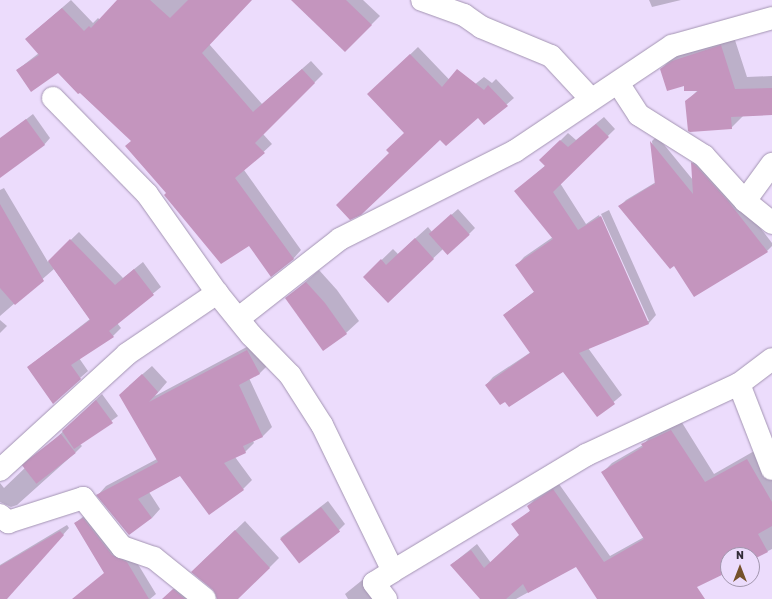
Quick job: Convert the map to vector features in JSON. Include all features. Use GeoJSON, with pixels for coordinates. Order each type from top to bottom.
{"type":"FeatureCollection","features":[{"type":"Feature","properties":{"kind":"street"},"geometry":{"type":"LineString","coordinates":[[422,0],[464,16],[480,27],[551,56],[592,99]]}},
{"type":"Feature","properties":{"kind":"street"},"geometry":{"type":"LineString","coordinates":[[239,318],[340,239],[515,151],[672,46],[772,18]]}},
{"type":"Feature","properties":{"kind":"street"},"geometry":{"type":"LineString","coordinates":[[618,83],[639,115],[704,156],[745,201],[772,223]]}},
{"type":"Feature","properties":{"kind":"street"},"geometry":{"type":"LineString","coordinates":[[53,98],[147,194],[217,293],[239,318],[251,335],[290,375],[322,425],[394,571]]}},
{"type":"Feature","properties":{"kind":"street"},"geometry":{"type":"LineString","coordinates":[[745,201],[772,164]]}},
{"type":"Feature","properties":{"kind":"street"},"geometry":{"type":"LineString","coordinates":[[0,470],[127,354],[217,293]]}},
{"type":"Feature","properties":{"kind":"street"},"geometry":{"type":"LineString","coordinates":[[386,599],[374,583],[586,455],[740,384],[772,359]]}},
{"type":"Feature","properties":{"kind":"street"},"geometry":{"type":"LineString","coordinates":[[740,384],[772,469]]}},
{"type":"Feature","properties":{"kind":"street"},"geometry":{"type":"LineString","coordinates":[[0,514],[8,522],[83,498],[122,547],[154,558],[205,599]]}},
{"type":"Feature","properties":{"kind":"building"},"geometry":{"type":"Polygon","coordinates":[[[117,0],[150,0],[170,18],[188,0],[252,0],[202,53],[253,112],[302,69],[315,83],[255,143],[265,153],[235,178],[294,259],[271,277],[249,246],[221,264],[164,195],[166,193],[125,146],[131,141],[80,93],[78,94],[58,73],[31,92],[16,70],[39,55],[25,39],[62,8],[84,31],[89,26],[91,28],[117,0]]]}},
{"type":"Feature","properties":{"kind":"building"},"geometry":{"type":"Polygon","coordinates":[[[291,0],[346,0],[372,25],[345,52],[291,0]]]}},
{"type":"Feature","properties":{"kind":"building"},"geometry":{"type":"Polygon","coordinates":[[[721,45],[735,89],[772,88],[772,115],[731,117],[732,129],[690,132],[688,131],[685,101],[698,91],[684,91],[684,86],[667,91],[660,69],[672,61],[721,45]]]}},
{"type":"Feature","properties":{"kind":"building"},"geometry":{"type":"Polygon","coordinates":[[[410,54],[442,87],[457,69],[484,90],[488,85],[508,106],[484,125],[478,118],[446,146],[440,140],[361,215],[350,220],[336,205],[389,153],[386,150],[404,133],[367,94],[410,54]]]}},
{"type":"Feature","properties":{"kind":"building"},"geometry":{"type":"Polygon","coordinates":[[[26,119],[45,145],[0,178],[0,138],[26,119]]]}},
{"type":"Feature","properties":{"kind":"building"},"geometry":{"type":"Polygon","coordinates":[[[596,124],[609,137],[553,192],[578,230],[601,216],[649,324],[579,353],[615,404],[597,417],[563,372],[509,407],[505,402],[500,405],[485,385],[530,353],[503,315],[534,292],[515,265],[553,239],[514,191],[545,166],[539,160],[560,140],[568,147],[596,124]]]}},
{"type":"Feature","properties":{"kind":"building"},"geometry":{"type":"Polygon","coordinates":[[[650,141],[693,194],[691,162],[696,166],[728,201],[768,252],[694,297],[674,266],[670,269],[618,206],[654,184],[655,185],[650,141]]]}},
{"type":"Feature","properties":{"kind":"building"},"geometry":{"type":"Polygon","coordinates":[[[0,204],[44,281],[15,305],[0,288],[0,204]]]}},
{"type":"Feature","properties":{"kind":"building"},"geometry":{"type":"Polygon","coordinates":[[[451,214],[470,235],[447,255],[429,234],[451,214]]]}},
{"type":"Feature","properties":{"kind":"building"},"geometry":{"type":"Polygon","coordinates":[[[415,238],[434,259],[388,303],[363,277],[381,259],[386,265],[415,238]]]}},
{"type":"Feature","properties":{"kind":"building"},"geometry":{"type":"Polygon","coordinates":[[[70,239],[115,285],[134,269],[154,295],[109,331],[114,337],[71,365],[81,379],[53,404],[27,367],[90,320],[48,261],[70,239]]]}},
{"type":"Feature","properties":{"kind":"building"},"geometry":{"type":"Polygon","coordinates":[[[306,282],[325,303],[347,334],[323,351],[285,298],[306,282]]]}},
{"type":"Feature","properties":{"kind":"building"},"geometry":{"type":"Polygon","coordinates":[[[247,350],[260,374],[239,385],[263,437],[243,446],[246,453],[224,463],[244,490],[209,515],[180,476],[138,499],[152,518],[129,535],[96,495],[158,462],[119,395],[142,374],[158,392],[149,402],[247,350]]]}},
{"type":"Feature","properties":{"kind":"building"},"geometry":{"type":"Polygon","coordinates":[[[96,400],[113,423],[74,449],[62,431],[96,400]]]}},
{"type":"Feature","properties":{"kind":"building"},"geometry":{"type":"Polygon","coordinates":[[[671,430],[705,482],[747,459],[772,502],[772,526],[758,534],[768,552],[760,556],[760,547],[720,547],[720,576],[697,587],[705,599],[597,599],[576,567],[528,593],[523,584],[506,599],[480,599],[450,565],[471,550],[484,568],[519,535],[511,524],[530,511],[527,506],[553,489],[604,562],[644,539],[601,472],[643,447],[641,444],[671,430]]]}},
{"type":"Feature","properties":{"kind":"building"},"geometry":{"type":"Polygon","coordinates":[[[61,434],[76,453],[36,484],[22,465],[61,434]]]}},
{"type":"Feature","properties":{"kind":"building"},"geometry":{"type":"Polygon","coordinates":[[[321,507],[340,531],[299,563],[280,539],[321,507]]]}},
{"type":"Feature","properties":{"kind":"building"},"geometry":{"type":"Polygon","coordinates":[[[83,518],[112,555],[127,562],[149,599],[72,599],[104,573],[74,523],[83,518]]]}},
{"type":"Feature","properties":{"kind":"building"},"geometry":{"type":"Polygon","coordinates":[[[235,530],[270,568],[238,599],[217,599],[213,590],[191,572],[235,530]]]}},
{"type":"Feature","properties":{"kind":"building"},"geometry":{"type":"Polygon","coordinates":[[[60,531],[64,535],[7,599],[0,599],[0,566],[60,531]]]}},
{"type":"Feature","properties":{"kind":"building"},"geometry":{"type":"Polygon","coordinates":[[[173,589],[185,599],[162,599],[173,589]]]}}]}
